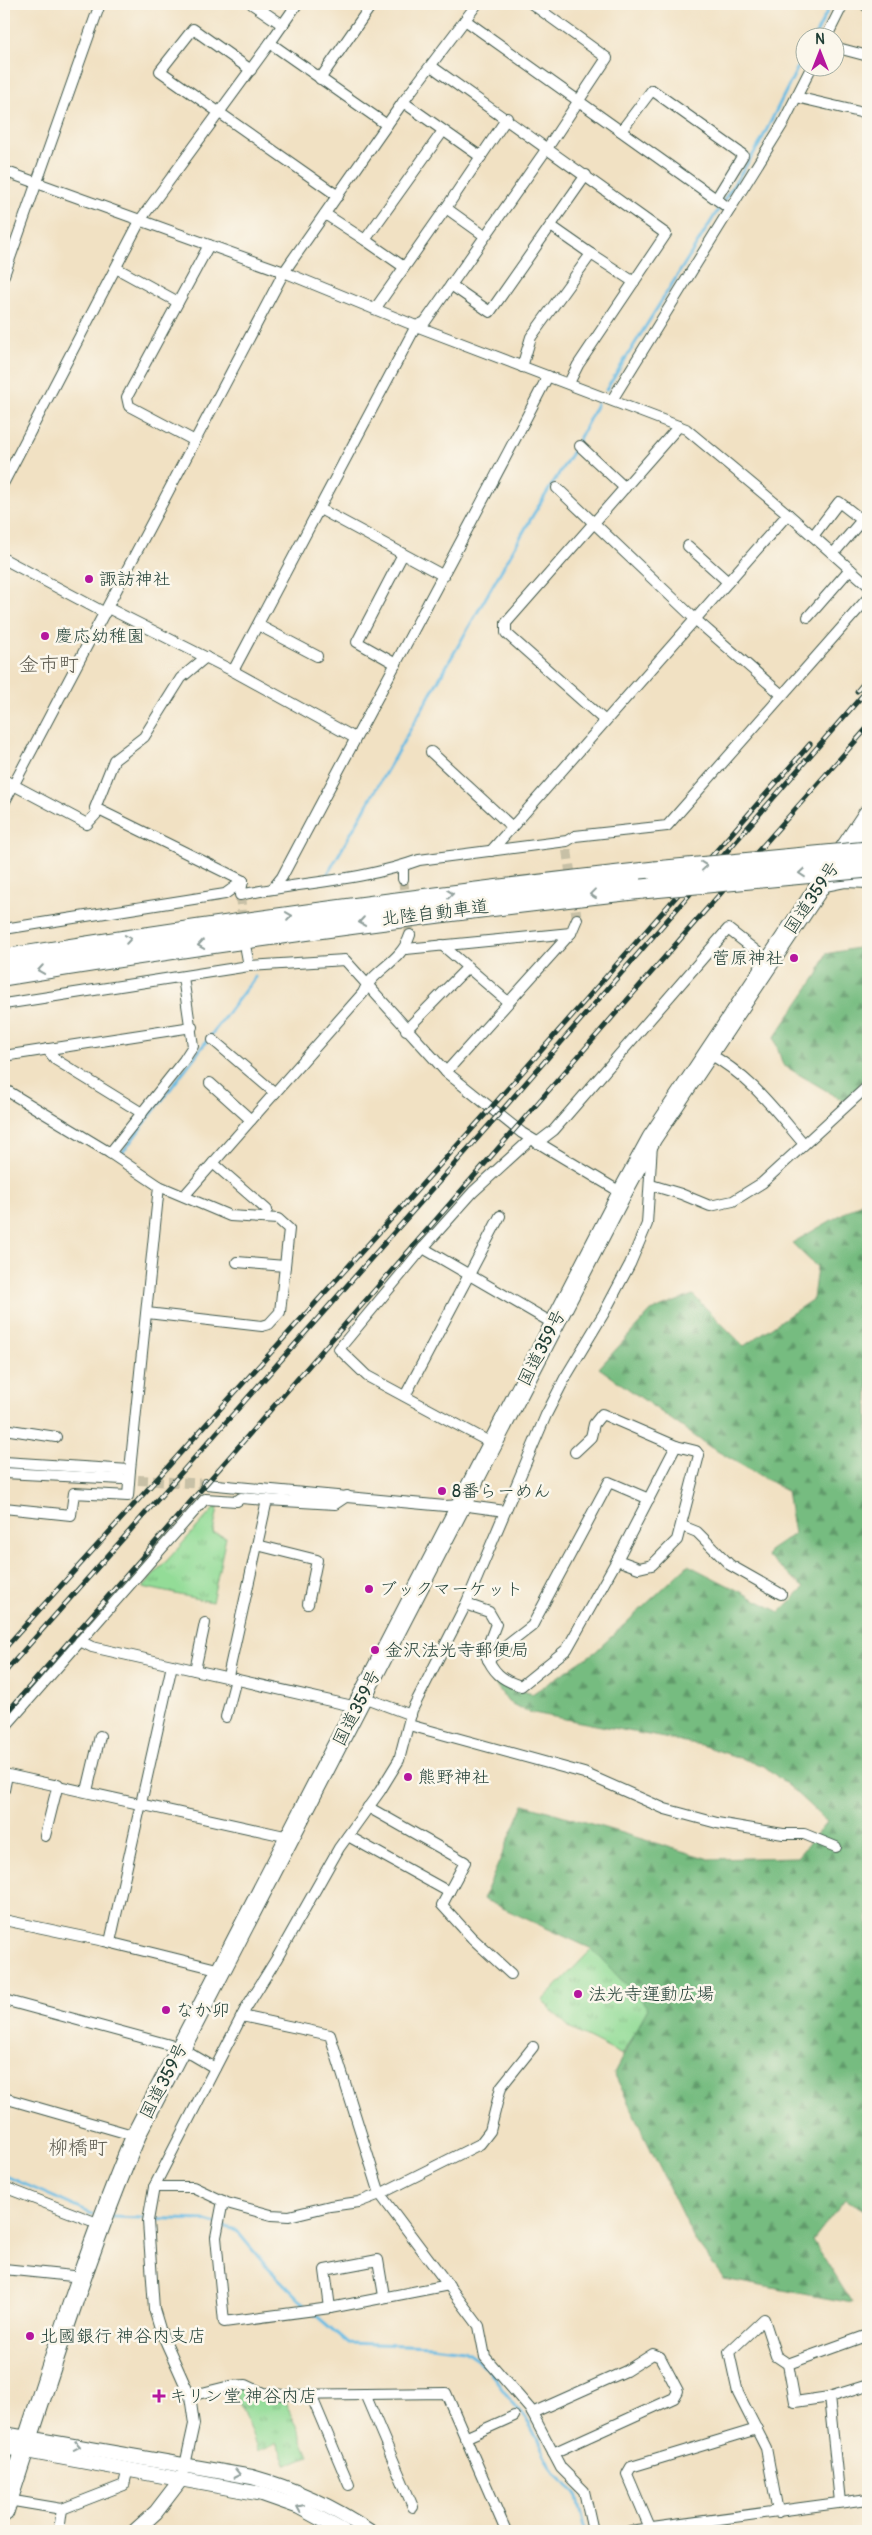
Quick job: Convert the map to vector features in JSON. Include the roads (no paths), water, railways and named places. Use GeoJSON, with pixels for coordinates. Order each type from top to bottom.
{"type":"FeatureCollection","features":[{"type":"Feature","properties":{"kind":"highway","name":"国道359号"},"geometry":{"type":"LineString","coordinates":[[5,2504],[27,2444],[100,2224],[136,2136],[554,1324],[652,1138],[868,814]]}},
{"type":"Feature","properties":{"kind":"highway","name":"北陸自動車道"},"geometry":{"type":"LineString","coordinates":[[4,958],[370,904],[655,871],[868,851]]}},
{"type":"Feature","properties":{"kind":"highway","name":"北陸自動車道"},"geometry":{"type":"LineString","coordinates":[[4,976],[381,920],[642,889],[868,868]]}},
{"type":"Feature","properties":{"kind":"street"},"geometry":{"type":"LineString","coordinates":[[4,275],[6,261],[37,183],[100,4]]}},
{"type":"Feature","properties":{"kind":"street"},"geometry":{"type":"LineString","coordinates":[[252,4],[283,25]]}},
{"type":"Feature","properties":{"kind":"street"},"geometry":{"type":"LineString","coordinates":[[4,482],[141,220],[297,4]]}},
{"type":"Feature","properties":{"kind":"street"},"geometry":{"type":"LineString","coordinates":[[320,79],[372,4]]}},
{"type":"Feature","properties":{"kind":"street"},"geometry":{"type":"LineString","coordinates":[[4,803],[8,783],[107,611],[284,272],[403,102],[477,4]]}},
{"type":"Feature","properties":{"kind":"street"},"geometry":{"type":"LineString","coordinates":[[233,671],[416,326],[424,322],[451,285],[608,58],[532,4]]}},
{"type":"Feature","properties":{"kind":"street"},"geometry":{"type":"LineString","coordinates":[[831,28],[843,4]]}},
{"type":"Feature","properties":{"kind":"street"},"geometry":{"type":"LineString","coordinates":[[465,20],[730,209]]}},
{"type":"Feature","properties":{"kind":"street"},"geometry":{"type":"LineString","coordinates":[[251,70],[193,29],[160,71],[338,196]]}},
{"type":"Feature","properties":{"kind":"street"},"geometry":{"type":"LineString","coordinates":[[270,43],[387,125]]}},
{"type":"Feature","properties":{"kind":"street"},"geometry":{"type":"LineString","coordinates":[[844,50],[868,56]]}},
{"type":"Feature","properties":{"kind":"street"},"geometry":{"type":"LineString","coordinates":[[432,66],[548,147],[666,234],[578,365],[569,384]]}},
{"type":"Feature","properties":{"kind":"street"},"geometry":{"type":"LineString","coordinates":[[612,400],[782,125],[806,78]]}},
{"type":"Feature","properties":{"kind":"street"},"geometry":{"type":"LineString","coordinates":[[621,131],[652,90],[736,149],[743,155],[716,199]]}},
{"type":"Feature","properties":{"kind":"street"},"geometry":{"type":"LineString","coordinates":[[796,97],[868,114]]}},
{"type":"Feature","properties":{"kind":"street"},"geometry":{"type":"LineString","coordinates":[[403,102],[481,157]]}},
{"type":"Feature","properties":{"kind":"street"},"geometry":{"type":"LineString","coordinates":[[375,309],[507,118]]}},
{"type":"Feature","properties":{"kind":"street"},"geometry":{"type":"LineString","coordinates":[[365,240],[443,131]]}},
{"type":"Feature","properties":{"kind":"street"},"geometry":{"type":"LineString","coordinates":[[4,171],[284,272],[416,326],[686,429],[788,514],[868,585]]}},
{"type":"Feature","properties":{"kind":"street"},"geometry":{"type":"LineString","coordinates":[[451,285],[490,312],[586,175]]}},
{"type":"Feature","properties":{"kind":"street"},"geometry":{"type":"LineString","coordinates":[[446,208],[485,236]]}},
{"type":"Feature","properties":{"kind":"street"},"geometry":{"type":"LineString","coordinates":[[325,214],[404,268]]}},
{"type":"Feature","properties":{"kind":"street"},"geometry":{"type":"LineString","coordinates":[[551,226],[634,282]]}},
{"type":"Feature","properties":{"kind":"street"},"geometry":{"type":"LineString","coordinates":[[195,441],[129,406],[126,397],[210,245]]}},
{"type":"Feature","properties":{"kind":"street"},"geometry":{"type":"LineString","coordinates":[[522,366],[531,337],[591,254]]}},
{"type":"Feature","properties":{"kind":"street"},"geometry":{"type":"LineString","coordinates":[[116,268],[178,302]]}},
{"type":"Feature","properties":{"kind":"street"},"geometry":{"type":"LineString","coordinates":[[274,887],[282,877],[355,738],[444,576],[548,376]]}},
{"type":"Feature","properties":{"kind":"street"},"geometry":{"type":"LineString","coordinates":[[604,720],[506,633],[506,623],[679,426]]}},
{"type":"Feature","properties":{"kind":"street"},"geometry":{"type":"LineString","coordinates":[[580,446],[625,488]]}},
{"type":"Feature","properties":{"kind":"street"},"geometry":{"type":"LineString","coordinates":[[557,488],[696,620],[782,695]]}},
{"type":"Feature","properties":{"kind":"street"},"geometry":{"type":"LineString","coordinates":[[813,536],[839,502],[862,520],[833,554]]}},
{"type":"Feature","properties":{"kind":"street"},"geometry":{"type":"LineString","coordinates":[[320,509],[444,576]]}},
{"type":"Feature","properties":{"kind":"street"},"geometry":{"type":"LineString","coordinates":[[491,851],[604,720],[696,620],[788,514]]}},
{"type":"Feature","properties":{"kind":"street"},"geometry":{"type":"LineString","coordinates":[[688,546],[728,582]]}},
{"type":"Feature","properties":{"kind":"street"},"geometry":{"type":"LineString","coordinates":[[396,664],[357,642],[403,554]]}},
{"type":"Feature","properties":{"kind":"street"},"geometry":{"type":"LineString","coordinates":[[4,559],[107,611],[206,657],[355,738]]}},
{"type":"Feature","properties":{"kind":"street"},"geometry":{"type":"LineString","coordinates":[[808,617],[850,569]]}},
{"type":"Feature","properties":{"kind":"street"},"geometry":{"type":"LineString","coordinates":[[243,881],[240,895],[274,887],[334,880],[403,866],[419,860],[491,851],[567,845],[575,836],[667,826],[868,598]]}},
{"type":"Feature","properties":{"kind":"street"},"geometry":{"type":"LineString","coordinates":[[258,625],[317,656]]}},
{"type":"Feature","properties":{"kind":"street"},"geometry":{"type":"LineString","coordinates":[[206,657],[181,678],[144,737],[114,760],[95,808],[243,881]]}},
{"type":"Feature","properties":{"kind":"street"},"geometry":{"type":"LineString","coordinates":[[431,752],[512,827]]}},
{"type":"Feature","properties":{"kind":"street"},"geometry":{"type":"LineString","coordinates":[[8,783],[87,824],[99,811]]}},
{"type":"Feature","properties":{"kind":"street"},"geometry":{"type":"LineString","coordinates":[[403,866],[403,879]]}},
{"type":"Feature","properties":{"kind":"street"},"geometry":{"type":"LineString","coordinates":[[4,929],[225,894],[243,881]]}},
{"type":"Feature","properties":{"kind":"street"},"geometry":{"type":"LineString","coordinates":[[820,887],[845,882],[868,883]]}},
{"type":"Feature","properties":{"kind":"street"},"geometry":{"type":"LineString","coordinates":[[446,1072],[571,933],[577,919]]}},
{"type":"Feature","properties":{"kind":"street"},"geometry":{"type":"LineString","coordinates":[[492,1444],[367,1376],[339,1349],[472,1192],[534,1141],[554,1130],[728,929],[769,961]]}},
{"type":"Feature","properties":{"kind":"street"},"geometry":{"type":"LineString","coordinates":[[406,949],[571,933]]}},
{"type":"Feature","properties":{"kind":"street"},"geometry":{"type":"LineString","coordinates":[[184,1196],[363,993],[367,985],[406,949],[410,935]]}},
{"type":"Feature","properties":{"kind":"street"},"geometry":{"type":"LineString","coordinates":[[442,945],[508,1002]]}},
{"type":"Feature","properties":{"kind":"street"},"geometry":{"type":"LineString","coordinates":[[246,950],[249,966]]}},
{"type":"Feature","properties":{"kind":"street"},"geometry":{"type":"LineString","coordinates":[[4,1004],[249,966],[345,960],[406,1030],[446,1072],[534,1141],[622,1193]]}},
{"type":"Feature","properties":{"kind":"street"},"geometry":{"type":"LineString","coordinates":[[406,1030],[468,967]]}},
{"type":"Feature","properties":{"kind":"street"},"geometry":{"type":"LineString","coordinates":[[110,1153],[193,1046],[192,1027],[183,977]]}},
{"type":"Feature","properties":{"kind":"street"},"geometry":{"type":"LineString","coordinates":[[4,1056],[192,1027]]}},
{"type":"Feature","properties":{"kind":"street"},"geometry":{"type":"LineString","coordinates":[[213,1040],[275,1093]]}},
{"type":"Feature","properties":{"kind":"street"},"geometry":{"type":"LineString","coordinates":[[47,1050],[56,1060],[142,1113]]}},
{"type":"Feature","properties":{"kind":"street"},"geometry":{"type":"LineString","coordinates":[[708,1053],[732,1067],[751,1083],[804,1144]]}},
{"type":"Feature","properties":{"kind":"street"},"geometry":{"type":"LineString","coordinates":[[210,1083],[251,1120]]}},
{"type":"Feature","properties":{"kind":"street"},"geometry":{"type":"LineString","coordinates":[[651,1185],[681,1194],[710,1206],[733,1201],[762,1183],[868,1086]]}},
{"type":"Feature","properties":{"kind":"street"},"geometry":{"type":"LineString","coordinates":[[4,1089],[110,1153],[159,1186],[230,1216],[278,1219],[289,1229],[280,1312],[269,1324],[262,1326],[147,1312]]}},
{"type":"Feature","properties":{"kind":"street"},"geometry":{"type":"LineString","coordinates":[[135,2531],[156,2512],[184,2471],[194,2424],[190,2396],[160,2329],[154,2309],[148,2218],[154,2187],[242,2016],[348,1836],[399,1760],[410,1720],[466,1604],[564,1378],[604,1313],[630,1264],[646,1224],[651,1185],[652,1138]]}},
{"type":"Feature","properties":{"kind":"street"},"geometry":{"type":"LineString","coordinates":[[213,1163],[267,1210]]}},
{"type":"Feature","properties":{"kind":"street"},"geometry":{"type":"LineString","coordinates":[[4,1508],[71,1515],[74,1493],[128,1496],[159,1186]]}},
{"type":"Feature","properties":{"kind":"street"},"geometry":{"type":"LineString","coordinates":[[405,1396],[500,1216]]}},
{"type":"Feature","properties":{"kind":"street"},"geometry":{"type":"LineString","coordinates":[[424,1248],[554,1324]]}},
{"type":"Feature","properties":{"kind":"street"},"geometry":{"type":"LineString","coordinates":[[238,1262],[285,1266]]}},
{"type":"Feature","properties":{"kind":"street"},"geometry":{"type":"LineString","coordinates":[[575,1452],[591,1437],[594,1424],[602,1414],[676,1446],[696,1451],[698,1455],[677,1540],[652,1565],[639,1568],[617,1560]]}},
{"type":"Feature","properties":{"kind":"street"},"geometry":{"type":"LineString","coordinates":[[4,1429],[56,1437]]}},
{"type":"Feature","properties":{"kind":"street"},"geometry":{"type":"LineString","coordinates":[[466,1604],[489,1612],[496,1624],[485,1653],[488,1660],[504,1681],[521,1686],[567,1649],[617,1560],[676,1446]]}},
{"type":"Feature","properties":{"kind":"street"},"geometry":{"type":"LineString","coordinates":[[4,1462],[130,1470]]}},
{"type":"Feature","properties":{"kind":"street"},"geometry":{"type":"LineString","coordinates":[[4,1473],[123,1480]]}},
{"type":"Feature","properties":{"kind":"street"},"geometry":{"type":"LineString","coordinates":[[488,1660],[532,1626],[609,1482],[649,1499]]}},
{"type":"Feature","properties":{"kind":"street"},"geometry":{"type":"LineString","coordinates":[[206,1484],[445,1506],[461,1505],[505,1511]]}},
{"type":"Feature","properties":{"kind":"street"},"geometry":{"type":"LineString","coordinates":[[4,1728],[206,1499],[236,1501],[241,1498],[335,1504],[347,1496]]}},
{"type":"Feature","properties":{"kind":"street"},"geometry":{"type":"LineString","coordinates":[[226,1717],[232,1677],[267,1500]]}},
{"type":"Feature","properties":{"kind":"street"},"geometry":{"type":"LineString","coordinates":[[682,1526],[697,1532],[730,1565],[781,1594]]}},
{"type":"Feature","properties":{"kind":"street"},"geometry":{"type":"LineString","coordinates":[[257,1545],[317,1560],[308,1604]]}},
{"type":"Feature","properties":{"kind":"street"},"geometry":{"type":"LineString","coordinates":[[195,1670],[205,1623]]}},
{"type":"Feature","properties":{"kind":"street"},"geometry":{"type":"LineString","coordinates":[[80,1641],[92,1648],[360,1702],[410,1720],[584,1773],[665,1809],[717,1823],[783,1834],[804,1834],[836,1847]]}},
{"type":"Feature","properties":{"kind":"street"},"geometry":{"type":"LineString","coordinates":[[110,1942],[142,1806],[172,1665]]}},
{"type":"Feature","properties":{"kind":"street"},"geometry":{"type":"LineString","coordinates":[[87,1792],[100,1736]]}},
{"type":"Feature","properties":{"kind":"street"},"geometry":{"type":"LineString","coordinates":[[4,1790],[6,1774],[58,1784],[142,1806],[289,1837]]}},
{"type":"Feature","properties":{"kind":"street"},"geometry":{"type":"LineString","coordinates":[[45,1836],[58,1784]]}},
{"type":"Feature","properties":{"kind":"street"},"geometry":{"type":"LineString","coordinates":[[368,1808],[465,1862],[442,1905],[472,1938],[511,1974]]}},
{"type":"Feature","properties":{"kind":"street"},"geometry":{"type":"LineString","coordinates":[[348,1836],[449,1892]]}},
{"type":"Feature","properties":{"kind":"street"},"geometry":{"type":"LineString","coordinates":[[4,1920],[110,1942],[222,1970]]}},
{"type":"Feature","properties":{"kind":"street"},"geometry":{"type":"LineString","coordinates":[[4,2000],[181,2048],[215,2068]]}},
{"type":"Feature","properties":{"kind":"street"},"geometry":{"type":"LineString","coordinates":[[242,2016],[330,2035],[380,2194],[479,2326],[485,2358],[532,2413],[560,2468],[584,2491],[593,2531]]}},
{"type":"Feature","properties":{"kind":"street"},"geometry":{"type":"LineString","coordinates":[[154,2187],[193,2187],[223,2201],[271,2215],[289,2216],[330,2206],[359,2202],[380,2194],[480,2144],[490,2131],[500,2087],[532,2047]]}},
{"type":"Feature","properties":{"kind":"street"},"geometry":{"type":"LineString","coordinates":[[4,2098],[136,2136]]}},
{"type":"Feature","properties":{"kind":"street"},"geometry":{"type":"LineString","coordinates":[[4,2187],[100,2224]]}},
{"type":"Feature","properties":{"kind":"street"},"geometry":{"type":"LineString","coordinates":[[223,2201],[216,2237],[224,2322],[330,2308],[384,2296],[449,2286]]}},
{"type":"Feature","properties":{"kind":"street"},"geometry":{"type":"LineString","coordinates":[[330,2308],[325,2270],[378,2260],[384,2296]]}},
{"type":"Feature","properties":{"kind":"street"},"geometry":{"type":"LineString","coordinates":[[4,2269],[82,2277]]}},
{"type":"Feature","properties":{"kind":"street"},"geometry":{"type":"LineString","coordinates":[[778,2512],[766,2448],[738,2393],[729,2352],[764,2319],[776,2356],[788,2364],[795,2402],[829,2396],[868,2385]]}},
{"type":"Feature","properties":{"kind":"street"},"geometry":{"type":"LineString","coordinates":[[788,2364],[868,2335]]}},
{"type":"Feature","properties":{"kind":"street"},"geometry":{"type":"LineString","coordinates":[[532,2413],[626,2371],[653,2354],[660,2356],[678,2391],[674,2398],[552,2453]]}},
{"type":"Feature","properties":{"kind":"street"},"geometry":{"type":"LineString","coordinates":[[190,2396],[230,2386],[246,2385],[263,2392],[311,2395],[446,2392],[506,2531]]}},
{"type":"Feature","properties":{"kind":"street"},"geometry":{"type":"LineString","coordinates":[[365,2394],[413,2507]]}},
{"type":"Feature","properties":{"kind":"street"},"geometry":{"type":"LineString","coordinates":[[311,2395],[349,2485]]}},
{"type":"Feature","properties":{"kind":"street"},"geometry":{"type":"LineString","coordinates":[[829,2396],[840,2502]]}},
{"type":"Feature","properties":{"kind":"street"},"geometry":{"type":"LineString","coordinates":[[465,2438],[514,2416]]}},
{"type":"Feature","properties":{"kind":"street"},"geometry":{"type":"LineString","coordinates":[[650,2528],[628,2474],[630,2467],[757,2430]]}},
{"type":"Feature","properties":{"kind":"street"},"geometry":{"type":"LineString","coordinates":[[4,2434],[27,2444],[128,2468],[184,2471],[280,2500],[341,2524],[369,2531]]}},
{"type":"Feature","properties":{"kind":"street"},"geometry":{"type":"LineString","coordinates":[[4,2447],[27,2444],[184,2471],[286,2486],[341,2524]]}},
{"type":"Feature","properties":{"kind":"street"},"geometry":{"type":"LineString","coordinates":[[5,2504],[62,2509],[124,2485],[128,2468]]}},
{"type":"Feature","properties":{"kind":"street"},"geometry":{"type":"LineString","coordinates":[[280,2500],[286,2486]]}},
{"type":"Feature","properties":{"kind":"street"},"geometry":{"type":"LineString","coordinates":[[630,2531],[840,2502],[868,2502]]}},
{"type":"Feature","properties":{"kind":"street"},"geometry":{"type":"LineString","coordinates":[[59,2531],[62,2509]]}},
{"type":"Feature","properties":{"kind":"waterway"},"geometry":{"type":"LineString","coordinates":[[819,28],[831,4]]}},
{"type":"Feature","properties":{"kind":"waterway"},"geometry":{"type":"LineString","coordinates":[[724,200],[759,145],[794,75]]}},
{"type":"Feature","properties":{"kind":"waterway"},"geometry":{"type":"LineString","coordinates":[[606,390],[720,207]]}},
{"type":"Feature","properties":{"kind":"waterway"},"geometry":{"type":"LineString","coordinates":[[327,875],[533,515],[573,451],[597,404]]}},
{"type":"Feature","properties":{"kind":"waterway"},"geometry":{"type":"LineString","coordinates":[[122,1153],[255,977]]}},
{"type":"Feature","properties":{"kind":"waterway"},"geometry":{"type":"LineString","coordinates":[[4,2175],[92,2214]]}},
{"type":"Feature","properties":{"kind":"waterway"},"geometry":{"type":"LineString","coordinates":[[112,2217],[203,2220],[236,2230],[266,2266],[308,2308]]}},
{"type":"Feature","properties":{"kind":"waterway"},"geometry":{"type":"LineString","coordinates":[[312,2312],[348,2343],[432,2346],[464,2350],[477,2359],[487,2368],[530,2425],[555,2474],[576,2493],[585,2531]]}},
{"type":"Feature","properties":{"kind":"tunnel"},"geometry":{"type":"LineString","coordinates":[[567,850],[577,919]]}},
{"type":"Feature","properties":{"kind":"tunnel"},"geometry":{"type":"LineString","coordinates":[[403,879],[410,935]]}},
{"type":"Feature","properties":{"kind":"tunnel"},"geometry":{"type":"LineString","coordinates":[[240,895],[243,926]]}},
{"type":"Feature","properties":{"kind":"tunnel"},"geometry":{"type":"LineString","coordinates":[[123,1479],[206,1484]]}},
{"type":"Feature","properties":{"kind":"railway"},"geometry":{"type":"LineString","coordinates":[[857,691],[868,678]]}},
{"type":"Feature","properties":{"kind":"railway"},"geometry":{"type":"LineString","coordinates":[[4,1673],[498,1115],[868,689]]}},
{"type":"Feature","properties":{"kind":"railway"},"geometry":{"type":"LineString","coordinates":[[4,1716],[697,920],[868,727]]}},
{"type":"Feature","properties":{"kind":"railway"},"geometry":{"type":"LineString","coordinates":[[4,1649],[490,1109],[810,744]]}},
{"type":"Feature","properties":{"kind":"place","name":"諏訪神社"},"geometry":{"type":"Point","coordinates":[89,579]}},
{"type":"Feature","properties":{"kind":"place","name":"慶応幼稚園"},"geometry":{"type":"Point","coordinates":[45,636]}},
{"type":"Feature","properties":{"kind":"place","name":"菅原神社"},"geometry":{"type":"Point","coordinates":[794,958]}},
{"type":"Feature","properties":{"kind":"place","name":"8番らーめん"},"geometry":{"type":"Point","coordinates":[442,1491]}},
{"type":"Feature","properties":{"kind":"place","name":"ブックマーケット"},"geometry":{"type":"Point","coordinates":[369,1589]}},
{"type":"Feature","properties":{"kind":"place","name":"金沢法光寺郵便局"},"geometry":{"type":"Point","coordinates":[375,1650]}},
{"type":"Feature","properties":{"kind":"place","name":"熊野神社"},"geometry":{"type":"Point","coordinates":[408,1777]}},
{"type":"Feature","properties":{"kind":"place","name":"法光寺運動広場"},"geometry":{"type":"Point","coordinates":[578,1994]}},
{"type":"Feature","properties":{"kind":"place","name":"なか卯"},"geometry":{"type":"Point","coordinates":[166,2010]}},
{"type":"Feature","properties":{"kind":"place","name":"北國銀行 神谷内支店"},"geometry":{"type":"Point","coordinates":[30,2336]}},
{"type":"Feature","properties":{"kind":"place","name":"キリン堂 神谷内店"},"geometry":{"type":"Point","coordinates":[159,2396]}},
{"type":"Feature","properties":{"kind":"district","name":"金市町"},"geometry":{"type":"Point","coordinates":[49,664]}},
{"type":"Feature","properties":{"kind":"district","name":"柳橋町"},"geometry":{"type":"Point","coordinates":[78,2147]}}]}
